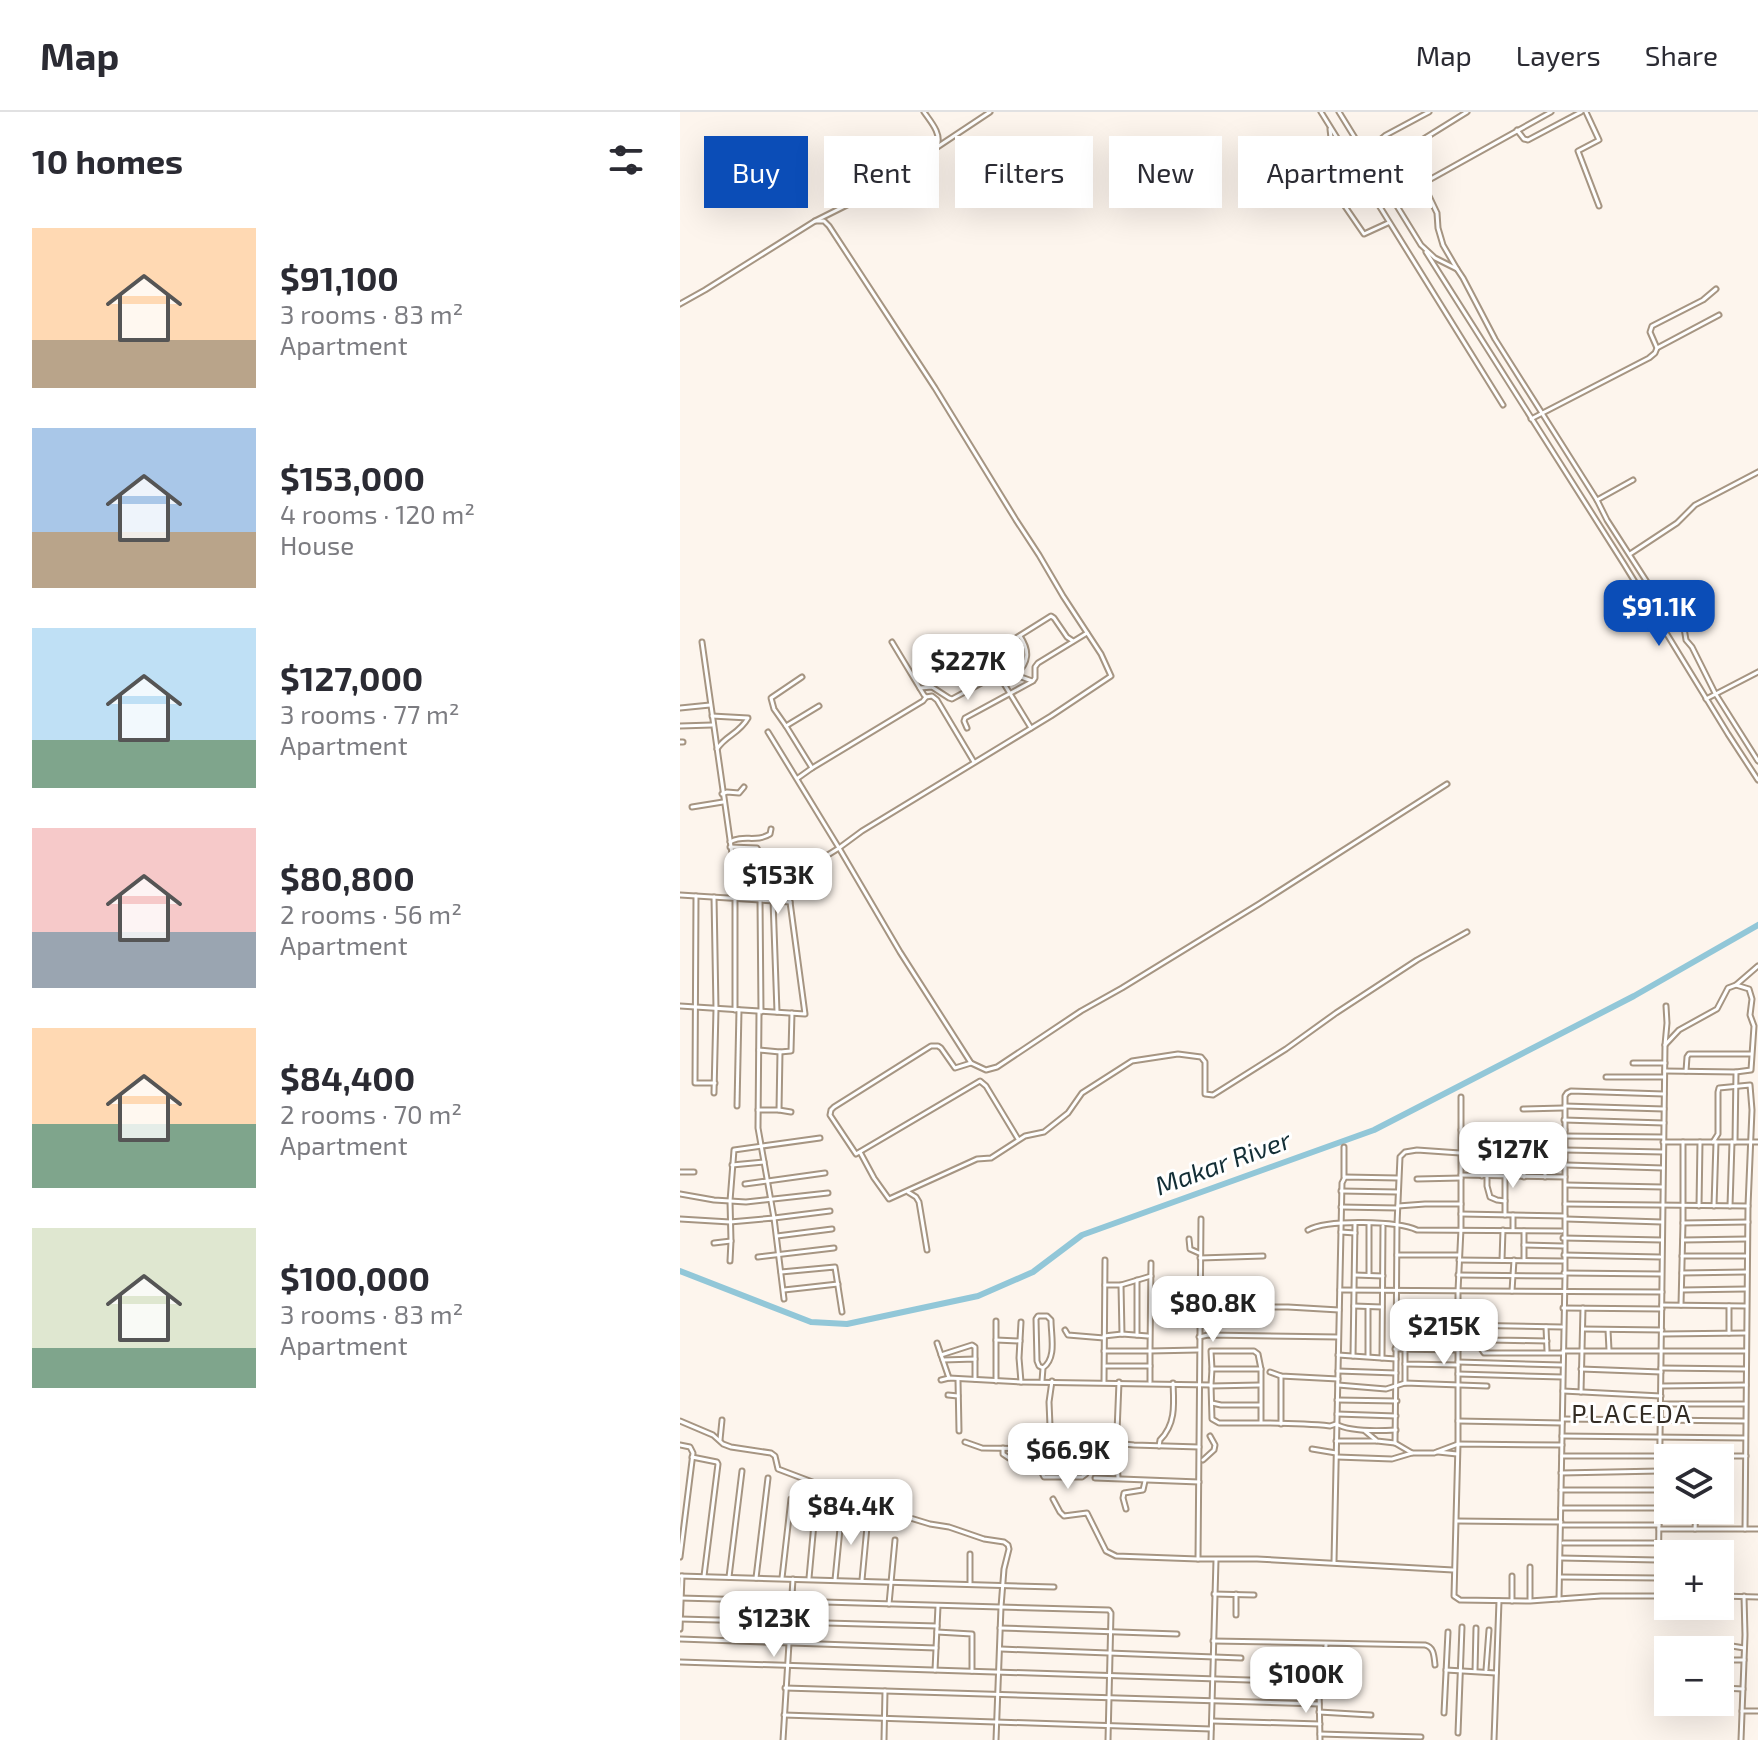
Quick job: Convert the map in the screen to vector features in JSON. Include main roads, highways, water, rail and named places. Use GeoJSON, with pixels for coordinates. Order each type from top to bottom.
{"type":"FeatureCollection","features":[{"type":"Feature","properties":{"kind":"waterway","name":"Makar River"},"geometry":{"type":"LineString","coordinates":[[680,1271],[811,1322],[847,1324],[978,1296],[1033,1272],[1082,1235],[1374,1130],[1634,996],[1758,925]]}},
{"type":"Feature","properties":{"kind":"district","name":"PLACEDA"},"geometry":{"type":"Point","coordinates":[1632,1414]}}]}
